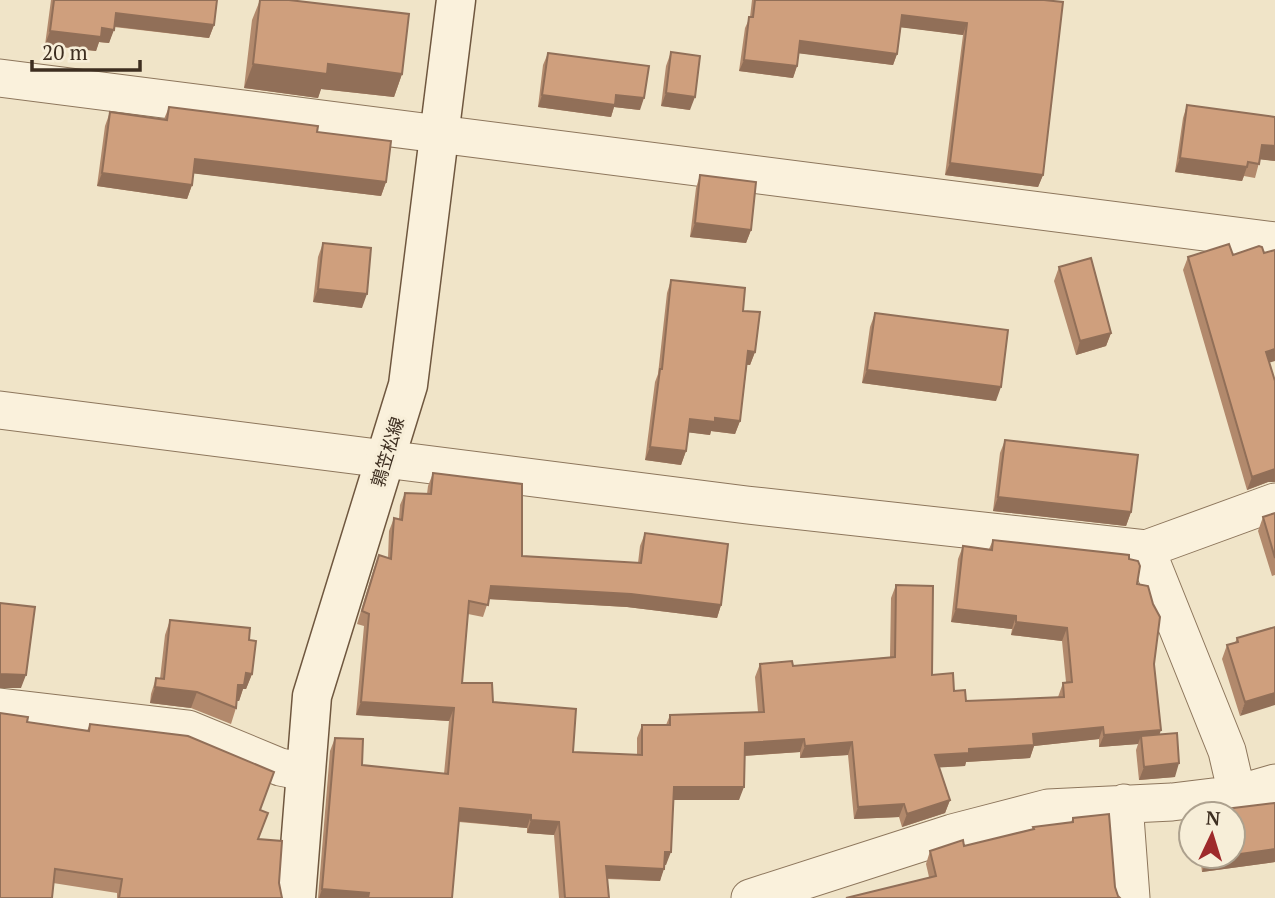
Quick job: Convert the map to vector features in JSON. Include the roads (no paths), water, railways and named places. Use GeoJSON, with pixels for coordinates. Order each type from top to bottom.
{"type":"FeatureCollection","features":[{"type":"Feature","properties":{"kind":"main road","name":"鶉笠松線"},"geometry":{"type":"LineString","coordinates":[[296,898],[312,696],[408,385],[456,0]]}},
{"type":"Feature","properties":{"kind":"street"},"geometry":{"type":"LineString","coordinates":[[0,78],[1275,242]]}},
{"type":"Feature","properties":{"kind":"street"},"geometry":{"type":"LineString","coordinates":[[0,410],[747,505],[1146,549],[1275,502]]}},
{"type":"Feature","properties":{"kind":"street"},"geometry":{"type":"LineString","coordinates":[[1146,549],[1227,751],[1237,794]]}},
{"type":"Feature","properties":{"kind":"street"},"geometry":{"type":"LineString","coordinates":[[0,707],[188,729],[279,767],[305,772]]}},
{"type":"Feature","properties":{"kind":"street"},"geometry":{"type":"LineString","coordinates":[[750,898],[952,833],[1048,808],[1172,802],[1237,794],[1275,783]]}},
{"type":"Feature","properties":{"kind":"street"},"geometry":{"type":"LineString","coordinates":[[1124,803],[1131,898]]}}]}
